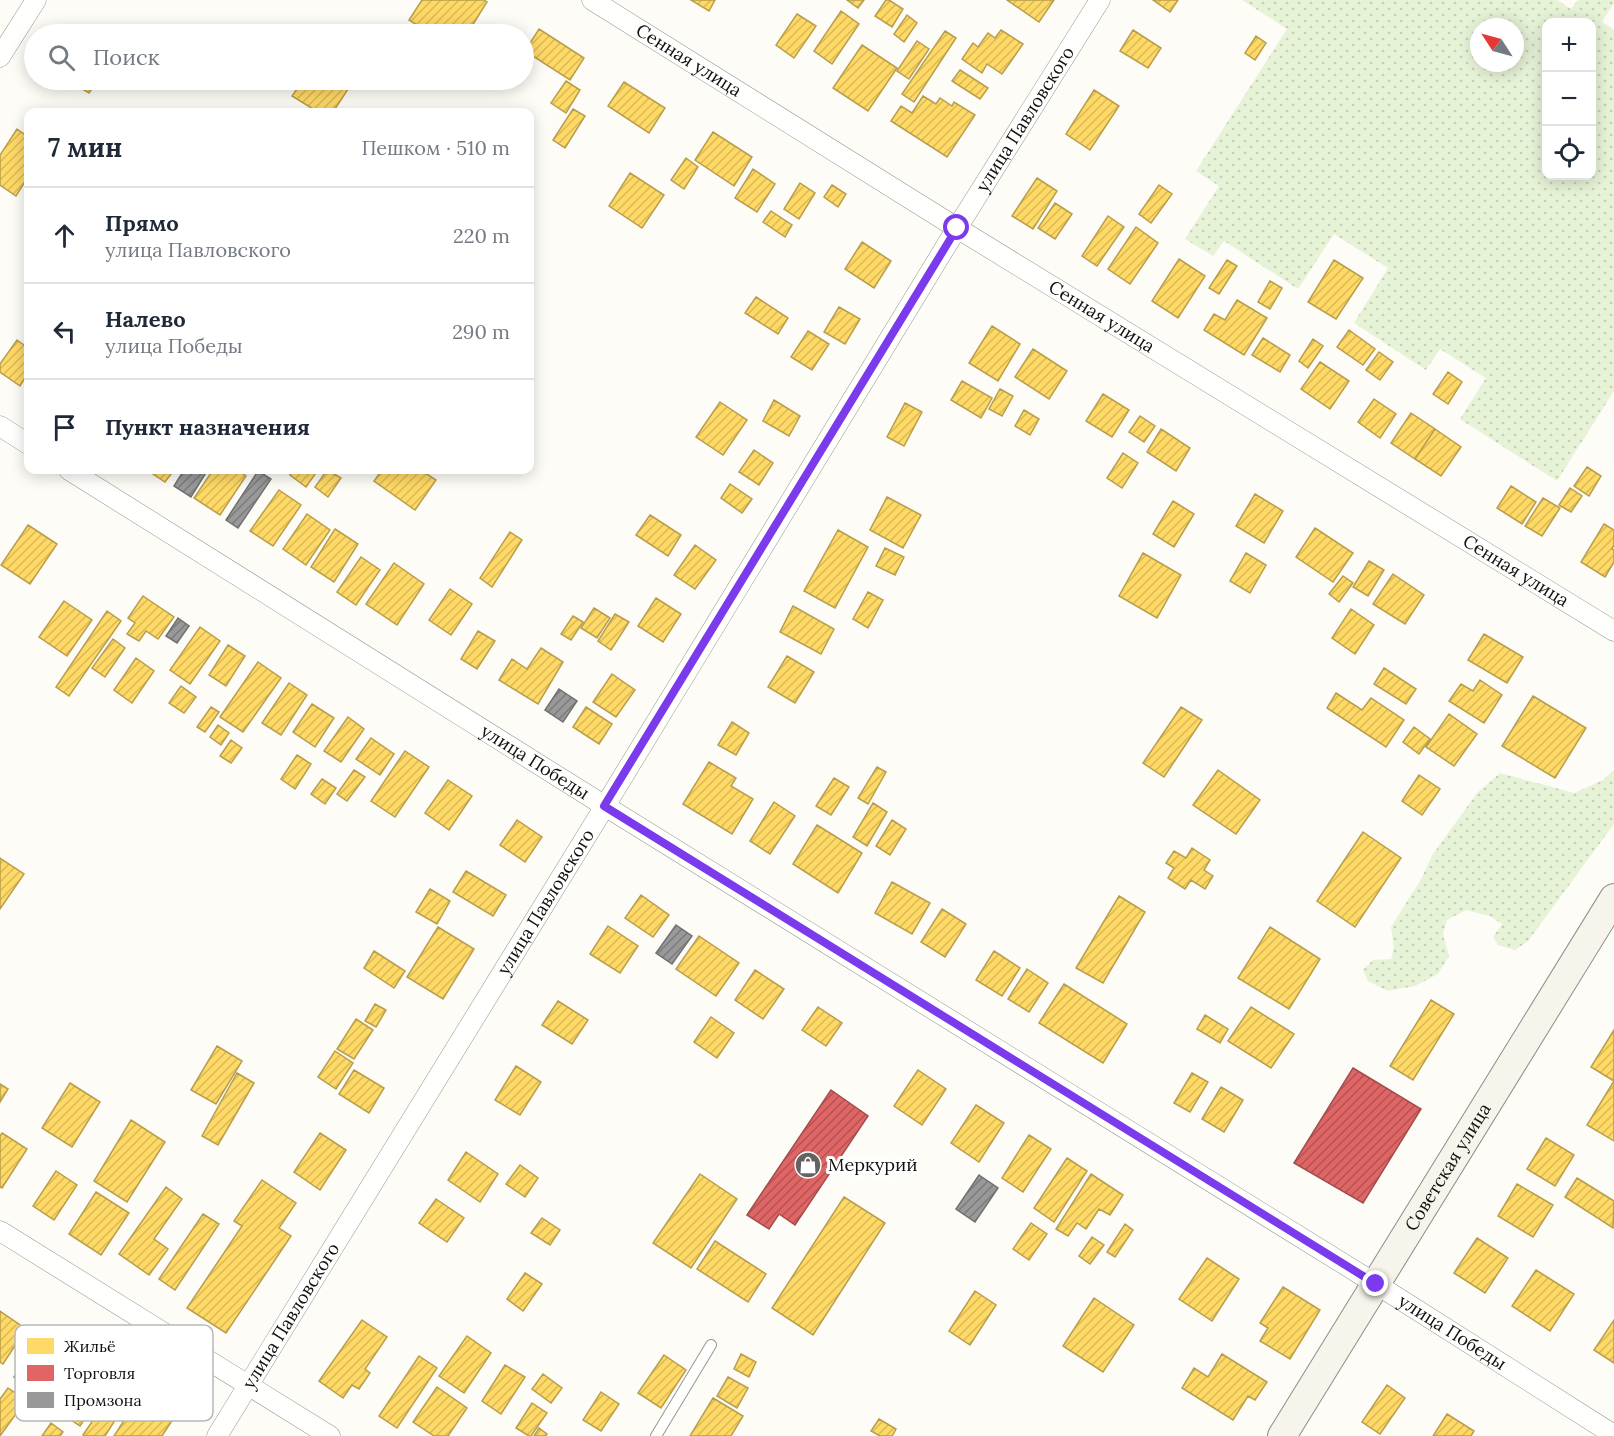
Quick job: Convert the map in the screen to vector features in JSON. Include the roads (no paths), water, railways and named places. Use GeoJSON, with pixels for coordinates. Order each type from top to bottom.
{"type":"FeatureCollection","features":[{"type":"Feature","properties":{"kind":"street"},"geometry":{"type":"LineString","coordinates":[[0,57],[6,33],[36,0]]}},
{"type":"Feature","properties":{"kind":"street","name":"Сенная улица"},"geometry":{"type":"LineString","coordinates":[[592,0],[957,228],[1614,631]]}},
{"type":"Feature","properties":{"kind":"street","name":"улица Павловского"},"geometry":{"type":"LineString","coordinates":[[217,1436],[957,228],[1100,0]]}},
{"type":"Feature","properties":{"kind":"street"},"geometry":{"type":"LineString","coordinates":[[0,426],[24,441]]}},
{"type":"Feature","properties":{"kind":"street","name":"улица Победы"},"geometry":{"type":"LineString","coordinates":[[75,474],[604,806],[1376,1284],[1614,1435]]}},
{"type":"Feature","properties":{"kind":"street","name":"Советская улица"},"geometry":{"type":"LineString","coordinates":[[1282,1436],[1614,898]]}},
{"type":"Feature","properties":{"kind":"street"},"geometry":{"type":"LineString","coordinates":[[0,1231],[153,1325]]}},
{"type":"Feature","properties":{"kind":"street"},"geometry":{"type":"LineString","coordinates":[[213,1362],[330,1436]]}},
{"type":"Feature","properties":{"kind":"lane"},"geometry":{"type":"LineString","coordinates":[[656,1436],[711,1346]]}},
{"type":"Feature","properties":{"kind":"place","name":"Меркурий"},"geometry":{"type":"Point","coordinates":[808,1165]}}]}
